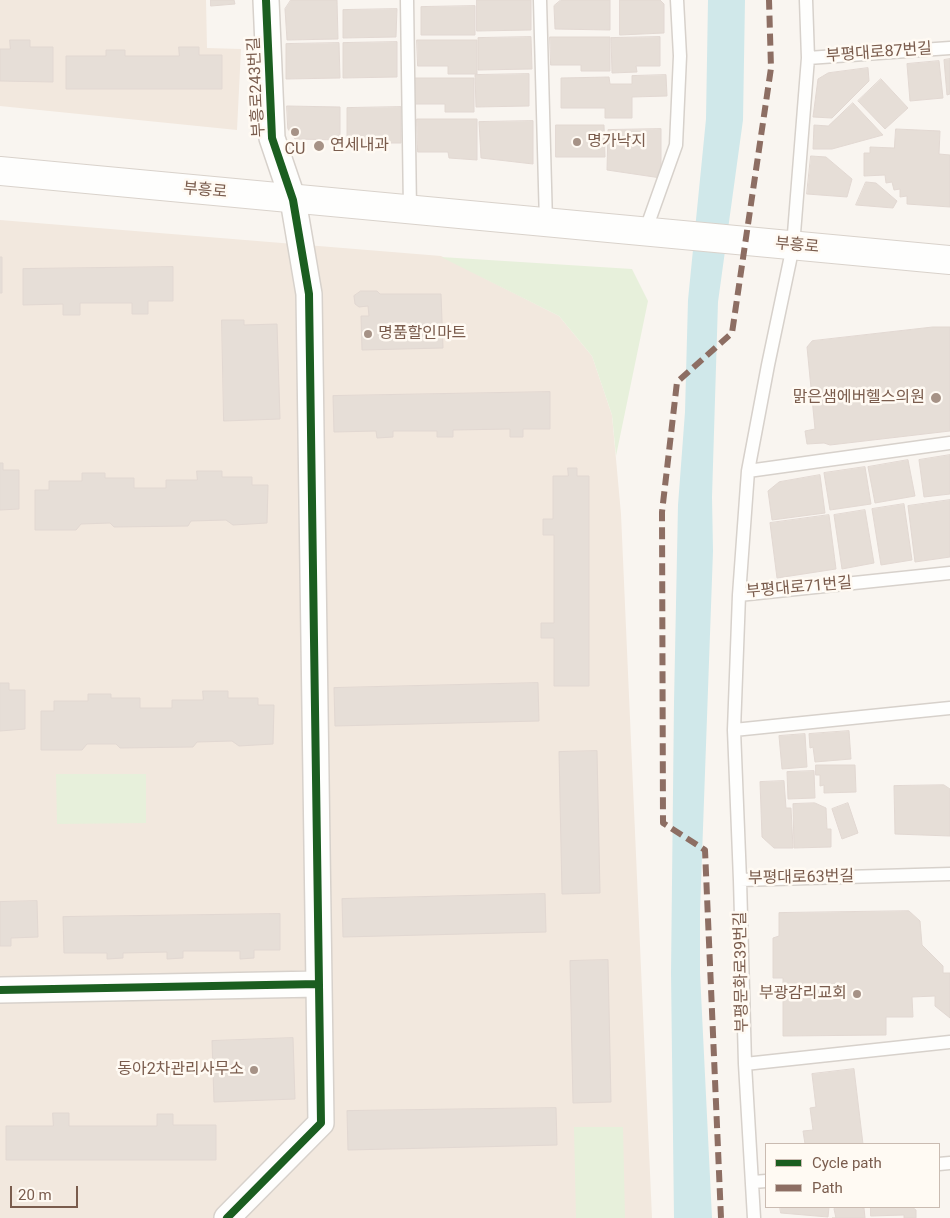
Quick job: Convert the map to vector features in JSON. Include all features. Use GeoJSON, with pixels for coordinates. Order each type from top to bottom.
{"type":"FeatureCollection","features":[{"type":"Feature","properties":{"kind":"main road","name":"부흥로"},"geometry":{"type":"LineString","coordinates":[[0,171],[293,200],[950,260]]}},
{"type":"Feature","properties":{"kind":"street","name":"부흥로243번길"},"geometry":{"type":"LineString","coordinates":[[227,1218],[321,1122],[309,294],[293,200],[272,138],[266,0]]}},
{"type":"Feature","properties":{"kind":"street"},"geometry":{"type":"LineString","coordinates":[[0,990],[319,984]]}},
{"type":"Feature","properties":{"kind":"lane"},"geometry":{"type":"LineString","coordinates":[[407,0],[410,210]]}},
{"type":"Feature","properties":{"kind":"lane"},"geometry":{"type":"LineString","coordinates":[[540,0],[546,223]]}},
{"type":"Feature","properties":{"kind":"lane"},"geometry":{"type":"LineString","coordinates":[[645,232],[676,145],[680,56],[677,0]]}},
{"type":"Feature","properties":{"kind":"lane","name":"부평대로71번길"},"geometry":{"type":"LineString","coordinates":[[806,0],[808,58],[793,246],[748,471],[739,595],[950,573]]}},
{"type":"Feature","properties":{"kind":"lane","name":"부평대로87번길"},"geometry":{"type":"LineString","coordinates":[[808,58],[950,48]]}},
{"type":"Feature","properties":{"kind":"lane"},"geometry":{"type":"LineString","coordinates":[[748,471],[950,442]]}},
{"type":"Feature","properties":{"kind":"lane","name":"부평대로63번길"},"geometry":{"type":"LineString","coordinates":[[739,595],[734,730],[740,880],[950,874]]}},
{"type":"Feature","properties":{"kind":"lane"},"geometry":{"type":"LineString","coordinates":[[734,730],[950,708]]}},
{"type":"Feature","properties":{"kind":"lane","name":"부평문화로39번길"},"geometry":{"type":"LineString","coordinates":[[740,880],[745,1064],[754,1218]]}},
{"type":"Feature","properties":{"kind":"lane"},"geometry":{"type":"LineString","coordinates":[[745,1064],[950,1042]]}},
{"type":"Feature","properties":{"kind":"lane"},"geometry":{"type":"LineString","coordinates":[[753,1182],[765,1181]]}},
{"type":"Feature","properties":{"kind":"shaded area"},"geometry":{"type":"Polygon","coordinates":[[[0,0],[206,0],[207,48],[241,49],[237,130],[0,106],[0,0]]]}},
{"type":"Feature","properties":{"kind":"shaded area"},"geometry":{"type":"Polygon","coordinates":[[[0,220],[441,256],[559,316],[592,356],[612,415],[621,514],[652,1218],[0,1218],[0,220]]]}},
{"type":"Feature","properties":{"kind":"green space"},"geometry":{"type":"Polygon","coordinates":[[[441,257],[632,269],[648,301],[616,456],[612,415],[592,356],[559,316],[441,257]]]}},
{"type":"Feature","properties":{"kind":"green space"},"geometry":{"type":"Polygon","coordinates":[[[56,774],[146,774],[146,823],[57,824],[56,774]]]}},
{"type":"Feature","properties":{"kind":"green space"},"geometry":{"type":"Polygon","coordinates":[[[574,1127],[623,1127],[625,1218],[576,1218],[574,1127]]]}},
{"type":"Feature","properties":{"kind":"water"},"geometry":{"type":"Polygon","coordinates":[[[708,0],[745,0],[743,120],[718,302],[712,497],[713,551],[700,911],[700,973],[712,1218],[674,1218],[671,973],[678,505],[685,412],[688,300],[706,119],[708,0]]]}},
{"type":"Feature","properties":{"kind":"building"},"geometry":{"type":"Polygon","coordinates":[[[211,0],[234,0],[235,4],[211,6],[211,0]]]}},
{"type":"Feature","properties":{"kind":"building"},"geometry":{"type":"Polygon","coordinates":[[[291,0],[337,0],[338,39],[287,40],[285,9],[291,0]]]}},
{"type":"Feature","properties":{"kind":"building"},"geometry":{"type":"Polygon","coordinates":[[[477,0],[531,0],[531,30],[477,31],[477,0]]]}},
{"type":"Feature","properties":{"kind":"building"},"geometry":{"type":"Polygon","coordinates":[[[561,0],[610,0],[610,30],[555,29],[554,6],[561,0]]]}},
{"type":"Feature","properties":{"kind":"building"},"geometry":{"type":"Polygon","coordinates":[[[620,0],[660,0],[664,4],[664,33],[620,35],[620,0]]]}},
{"type":"Feature","properties":{"kind":"building"},"geometry":{"type":"Polygon","coordinates":[[[475,6],[475,35],[421,35],[421,7],[475,6]]]}},
{"type":"Feature","properties":{"kind":"building"},"geometry":{"type":"Polygon","coordinates":[[[397,9],[396,37],[343,38],[343,10],[397,9]]]}},
{"type":"Feature","properties":{"kind":"building"},"geometry":{"type":"Polygon","coordinates":[[[531,37],[532,69],[478,70],[478,38],[531,37]]]}},
{"type":"Feature","properties":{"kind":"building"},"geometry":{"type":"Polygon","coordinates":[[[550,37],[610,37],[610,71],[581,71],[581,65],[551,65],[550,37]]]}},
{"type":"Feature","properties":{"kind":"building"},"geometry":{"type":"Polygon","coordinates":[[[660,37],[660,66],[636,66],[637,72],[612,73],[611,38],[660,37]]]}},
{"type":"Feature","properties":{"kind":"building"},"geometry":{"type":"Polygon","coordinates":[[[10,40],[30,40],[30,47],[53,47],[53,82],[0,81],[0,49],[10,49],[10,40]]]}},
{"type":"Feature","properties":{"kind":"building"},"geometry":{"type":"Polygon","coordinates":[[[417,40],[477,40],[477,74],[448,74],[448,66],[418,66],[417,40]]]}},
{"type":"Feature","properties":{"kind":"building"},"geometry":{"type":"Polygon","coordinates":[[[397,42],[397,77],[343,78],[343,43],[397,42]]]}},
{"type":"Feature","properties":{"kind":"building"},"geometry":{"type":"Polygon","coordinates":[[[339,43],[340,78],[286,79],[286,44],[339,43]]]}},
{"type":"Feature","properties":{"kind":"building"},"geometry":{"type":"Polygon","coordinates":[[[179,47],[199,47],[199,55],[222,55],[222,89],[66,89],[66,56],[106,56],[106,50],[125,50],[125,56],[179,56],[179,47]]]}},
{"type":"Feature","properties":{"kind":"building"},"geometry":{"type":"Polygon","coordinates":[[[950,59],[950,94],[947,95],[944,60],[950,59]]]}},
{"type":"Feature","properties":{"kind":"building"},"geometry":{"type":"Polygon","coordinates":[[[939,61],[943,98],[910,101],[907,64],[939,61]]]}},
{"type":"Feature","properties":{"kind":"building"},"geometry":{"type":"Polygon","coordinates":[[[868,68],[869,81],[832,118],[813,117],[818,79],[828,73],[868,68]]]}},
{"type":"Feature","properties":{"kind":"building"},"geometry":{"type":"Polygon","coordinates":[[[529,74],[529,106],[476,107],[475,75],[529,74]]]}},
{"type":"Feature","properties":{"kind":"building"},"geometry":{"type":"Polygon","coordinates":[[[666,75],[667,96],[632,97],[632,118],[605,118],[605,108],[561,108],[561,78],[609,77],[610,84],[632,84],[632,76],[666,75]]]}},
{"type":"Feature","properties":{"kind":"building"},"geometry":{"type":"Polygon","coordinates":[[[415,78],[474,78],[474,112],[445,112],[445,104],[415,104],[415,78]]]}},
{"type":"Feature","properties":{"kind":"building"},"geometry":{"type":"Polygon","coordinates":[[[881,79],[908,108],[885,129],[858,101],[881,79]]]}},
{"type":"Feature","properties":{"kind":"building"},"geometry":{"type":"Polygon","coordinates":[[[853,103],[883,135],[832,149],[813,149],[814,125],[828,126],[853,103]]]}},
{"type":"Feature","properties":{"kind":"building"},"geometry":{"type":"Polygon","coordinates":[[[287,106],[340,107],[340,140],[295,139],[288,129],[287,106]]]}},
{"type":"Feature","properties":{"kind":"building"},"geometry":{"type":"Polygon","coordinates":[[[401,107],[401,143],[347,143],[347,108],[401,107]]]}},
{"type":"Feature","properties":{"kind":"building"},"geometry":{"type":"Polygon","coordinates":[[[417,119],[477,119],[477,160],[449,158],[448,152],[418,152],[417,119]]]}},
{"type":"Feature","properties":{"kind":"building"},"geometry":{"type":"Polygon","coordinates":[[[533,121],[533,164],[481,158],[479,122],[533,121]]]}},
{"type":"Feature","properties":{"kind":"building"},"geometry":{"type":"Polygon","coordinates":[[[556,125],[604,125],[605,157],[556,157],[556,125]]]}},
{"type":"Feature","properties":{"kind":"building"},"geometry":{"type":"Polygon","coordinates":[[[661,129],[661,178],[607,170],[608,130],[661,129]]]}},
{"type":"Feature","properties":{"kind":"building"},"geometry":{"type":"Polygon","coordinates":[[[896,129],[940,131],[939,154],[950,155],[950,207],[907,204],[907,196],[900,197],[900,189],[894,190],[892,182],[886,183],[885,175],[864,176],[864,153],[870,153],[870,147],[894,148],[896,129]]]}},
{"type":"Feature","properties":{"kind":"building"},"geometry":{"type":"Polygon","coordinates":[[[811,156],[826,157],[852,179],[847,197],[807,194],[811,156]]]}},
{"type":"Feature","properties":{"kind":"building"},"geometry":{"type":"Polygon","coordinates":[[[866,182],[876,183],[897,201],[893,208],[856,205],[866,182]]]}},
{"type":"Feature","properties":{"kind":"building"},"geometry":{"type":"Polygon","coordinates":[[[0,257],[2,257],[2,293],[0,293],[0,257]]]}},
{"type":"Feature","properties":{"kind":"building"},"geometry":{"type":"Polygon","coordinates":[[[173,267],[173,301],[148,301],[148,314],[132,314],[132,303],[80,303],[80,315],[63,315],[63,304],[23,305],[23,269],[173,267]]]}},
{"type":"Feature","properties":{"kind":"building"},"geometry":{"type":"Polygon","coordinates":[[[361,291],[377,291],[380,294],[441,294],[443,348],[362,350],[361,316],[369,316],[368,306],[359,307],[355,304],[354,296],[361,291]]]}},
{"type":"Feature","properties":{"kind":"building"},"geometry":{"type":"Polygon","coordinates":[[[222,320],[244,320],[244,325],[277,324],[280,419],[224,421],[222,320]]]}},
{"type":"Feature","properties":{"kind":"building"},"geometry":{"type":"Polygon","coordinates":[[[933,327],[950,327],[950,431],[830,445],[824,443],[807,444],[805,431],[815,429],[807,347],[812,341],[933,327]]]}},
{"type":"Feature","properties":{"kind":"building"},"geometry":{"type":"Polygon","coordinates":[[[550,392],[550,429],[523,429],[523,437],[510,437],[510,429],[453,430],[453,437],[437,437],[437,431],[393,431],[393,437],[377,438],[376,431],[334,432],[333,396],[550,392]]]}},
{"type":"Feature","properties":{"kind":"building"},"geometry":{"type":"Polygon","coordinates":[[[950,455],[950,494],[924,497],[919,460],[950,455]]]}},
{"type":"Feature","properties":{"kind":"building"},"geometry":{"type":"Polygon","coordinates":[[[908,460],[915,496],[875,503],[868,467],[908,460]]]}},
{"type":"Feature","properties":{"kind":"building"},"geometry":{"type":"Polygon","coordinates":[[[0,463],[3,463],[3,470],[19,470],[19,509],[0,510],[0,463]]]}},
{"type":"Feature","properties":{"kind":"building"},"geometry":{"type":"Polygon","coordinates":[[[865,467],[871,504],[830,510],[824,473],[865,467]]]}},
{"type":"Feature","properties":{"kind":"building"},"geometry":{"type":"Polygon","coordinates":[[[568,468],[577,468],[577,476],[589,476],[589,686],[554,686],[554,638],[541,638],[541,623],[554,623],[554,535],[543,535],[543,519],[553,519],[553,476],[568,476],[568,468]]]}},
{"type":"Feature","properties":{"kind":"building"},"geometry":{"type":"Polygon","coordinates":[[[197,471],[222,471],[222,477],[252,477],[252,485],[268,485],[267,523],[233,525],[226,520],[191,521],[188,526],[114,527],[110,523],[81,524],[76,530],[35,530],[35,490],[49,490],[49,481],[82,481],[82,473],[105,473],[105,478],[134,478],[134,488],[166,488],[166,480],[197,480],[197,471]]]}},
{"type":"Feature","properties":{"kind":"building"},"geometry":{"type":"Polygon","coordinates":[[[820,475],[825,513],[772,520],[768,491],[779,482],[820,475]]]}},
{"type":"Feature","properties":{"kind":"building"},"geometry":{"type":"Polygon","coordinates":[[[950,500],[950,557],[915,562],[908,506],[950,500]]]}},
{"type":"Feature","properties":{"kind":"building"},"geometry":{"type":"Polygon","coordinates":[[[904,504],[912,560],[881,565],[872,509],[904,504]]]}},
{"type":"Feature","properties":{"kind":"building"},"geometry":{"type":"Polygon","coordinates":[[[865,510],[874,563],[842,569],[834,515],[865,510]]]}},
{"type":"Feature","properties":{"kind":"building"},"geometry":{"type":"Polygon","coordinates":[[[829,515],[836,569],[777,578],[770,523],[829,515]]]}},
{"type":"Feature","properties":{"kind":"building"},"geometry":{"type":"Polygon","coordinates":[[[0,683],[9,683],[9,690],[25,690],[25,729],[0,731],[0,683]]]}},
{"type":"Feature","properties":{"kind":"building"},"geometry":{"type":"Polygon","coordinates":[[[538,683],[539,721],[335,726],[334,688],[538,683]]]}},
{"type":"Feature","properties":{"kind":"building"},"geometry":{"type":"Polygon","coordinates":[[[203,691],[228,691],[228,698],[258,698],[258,705],[274,705],[273,744],[239,746],[232,741],[197,742],[193,747],[120,748],[116,744],[87,744],[82,750],[41,750],[41,711],[54,711],[54,701],[88,701],[88,694],[111,694],[111,698],[140,698],[140,708],[172,708],[172,700],[203,700],[203,691]]]}},
{"type":"Feature","properties":{"kind":"building"},"geometry":{"type":"Polygon","coordinates":[[[849,731],[851,759],[815,762],[813,747],[810,748],[809,734],[849,731]]]}},
{"type":"Feature","properties":{"kind":"building"},"geometry":{"type":"Polygon","coordinates":[[[805,734],[807,767],[782,769],[779,736],[805,734]]]}},
{"type":"Feature","properties":{"kind":"building"},"geometry":{"type":"Polygon","coordinates":[[[597,751],[600,893],[562,894],[559,752],[597,751]]]}},
{"type":"Feature","properties":{"kind":"building"},"geometry":{"type":"Polygon","coordinates":[[[816,765],[855,765],[856,792],[824,793],[824,785],[820,786],[820,775],[816,775],[816,765]]]}},
{"type":"Feature","properties":{"kind":"building"},"geometry":{"type":"Polygon","coordinates":[[[814,771],[815,798],[788,799],[787,772],[814,771]]]}},
{"type":"Feature","properties":{"kind":"building"},"geometry":{"type":"Polygon","coordinates":[[[784,781],[786,808],[791,808],[793,848],[774,848],[762,837],[760,782],[784,781]]]}},
{"type":"Feature","properties":{"kind":"building"},"geometry":{"type":"Polygon","coordinates":[[[944,785],[950,789],[950,836],[895,834],[894,786],[944,785]]]}},
{"type":"Feature","properties":{"kind":"building"},"geometry":{"type":"Polygon","coordinates":[[[815,803],[826,808],[827,829],[831,829],[831,847],[794,848],[793,804],[815,803]]]}},
{"type":"Feature","properties":{"kind":"building"},"geometry":{"type":"Polygon","coordinates":[[[848,803],[858,833],[842,839],[832,809],[848,803]]]}},
{"type":"Feature","properties":{"kind":"building"},"geometry":{"type":"Polygon","coordinates":[[[545,894],[546,932],[343,937],[342,899],[545,894]]]}},
{"type":"Feature","properties":{"kind":"building"},"geometry":{"type":"Polygon","coordinates":[[[37,901],[38,937],[11,938],[11,946],[0,946],[0,902],[37,901]]]}},
{"type":"Feature","properties":{"kind":"building","name":"부광감리교회"},"geometry":{"type":"Polygon","coordinates":[[[909,911],[920,921],[922,945],[943,966],[943,973],[950,973],[950,1018],[935,1006],[935,996],[912,997],[913,1017],[886,1017],[886,1035],[783,1036],[783,978],[773,978],[773,938],[779,936],[779,913],[909,911]]]}},
{"type":"Feature","properties":{"kind":"building"},"geometry":{"type":"Polygon","coordinates":[[[280,914],[280,950],[254,950],[254,958],[240,959],[240,951],[183,951],[183,958],[167,959],[167,952],[123,953],[123,958],[107,959],[107,953],[64,953],[63,917],[280,914]]]}},
{"type":"Feature","properties":{"kind":"building"},"geometry":{"type":"Polygon","coordinates":[[[608,960],[611,1102],[573,1103],[570,961],[608,960]]]}},
{"type":"Feature","properties":{"kind":"building","name":"동아2차관리사무소"},"geometry":{"type":"Polygon","coordinates":[[[293,1038],[295,1099],[214,1102],[212,1041],[293,1038]]]}},
{"type":"Feature","properties":{"kind":"building"},"geometry":{"type":"Polygon","coordinates":[[[854,1069],[863,1143],[805,1143],[803,1131],[813,1130],[810,1108],[816,1107],[812,1074],[854,1069]]]}},
{"type":"Feature","properties":{"kind":"building"},"geometry":{"type":"Polygon","coordinates":[[[556,1108],[557,1145],[348,1150],[347,1111],[556,1108]]]}},
{"type":"Feature","properties":{"kind":"building"},"geometry":{"type":"Polygon","coordinates":[[[53,1113],[69,1113],[69,1126],[157,1126],[157,1114],[173,1114],[173,1125],[216,1125],[216,1160],[6,1160],[6,1126],[53,1126],[53,1113]]]}},
{"type":"Feature","properties":{"kind":"building"},"geometry":{"type":"Polygon","coordinates":[[[780,1208],[829,1208],[828,1217],[781,1213],[780,1208]]]}},
{"type":"Feature","properties":{"kind":"building"},"geometry":{"type":"Polygon","coordinates":[[[864,1208],[865,1218],[836,1218],[834,1209],[864,1208]]]}},
{"type":"Feature","properties":{"kind":"building"},"geometry":{"type":"Polygon","coordinates":[[[871,1208],[913,1208],[916,1210],[916,1218],[904,1218],[904,1215],[871,1216],[871,1208]]]}},
{"type":"Feature","properties":{"kind":"marked path"},"geometry":{"type":"LineString","coordinates":[[721,1218],[705,850],[663,823],[662,512],[677,382],[732,333],[771,68],[769,0]]}},
{"type":"Feature","properties":{"kind":"cycle path"},"geometry":{"type":"LineString","coordinates":[[227,1218],[321,1123],[309,294],[293,200],[272,138],[266,0]]}},
{"type":"Feature","properties":{"kind":"cycle path"},"geometry":{"type":"LineString","coordinates":[[0,990],[319,984]]}},
{"type":"Feature","properties":{"kind":"place","name":"CU"},"geometry":{"type":"Point","coordinates":[295,132]}},
{"type":"Feature","properties":{"kind":"place","name":"명가낙지"},"geometry":{"type":"Point","coordinates":[577,142]}},
{"type":"Feature","properties":{"kind":"place","name":"연세내과"},"geometry":{"type":"Point","coordinates":[319,146]}},
{"type":"Feature","properties":{"kind":"place","name":"명품할인마트"},"geometry":{"type":"Point","coordinates":[368,334]}},
{"type":"Feature","properties":{"kind":"place","name":"맑은샘에버헬스의원"},"geometry":{"type":"Point","coordinates":[936,398]}},
{"type":"Feature","properties":{"kind":"place","name":"부광감리교회"},"geometry":{"type":"Point","coordinates":[857,994]}},
{"type":"Feature","properties":{"kind":"place","name":"동아2차관리사무소"},"geometry":{"type":"Point","coordinates":[254,1070]}}]}
